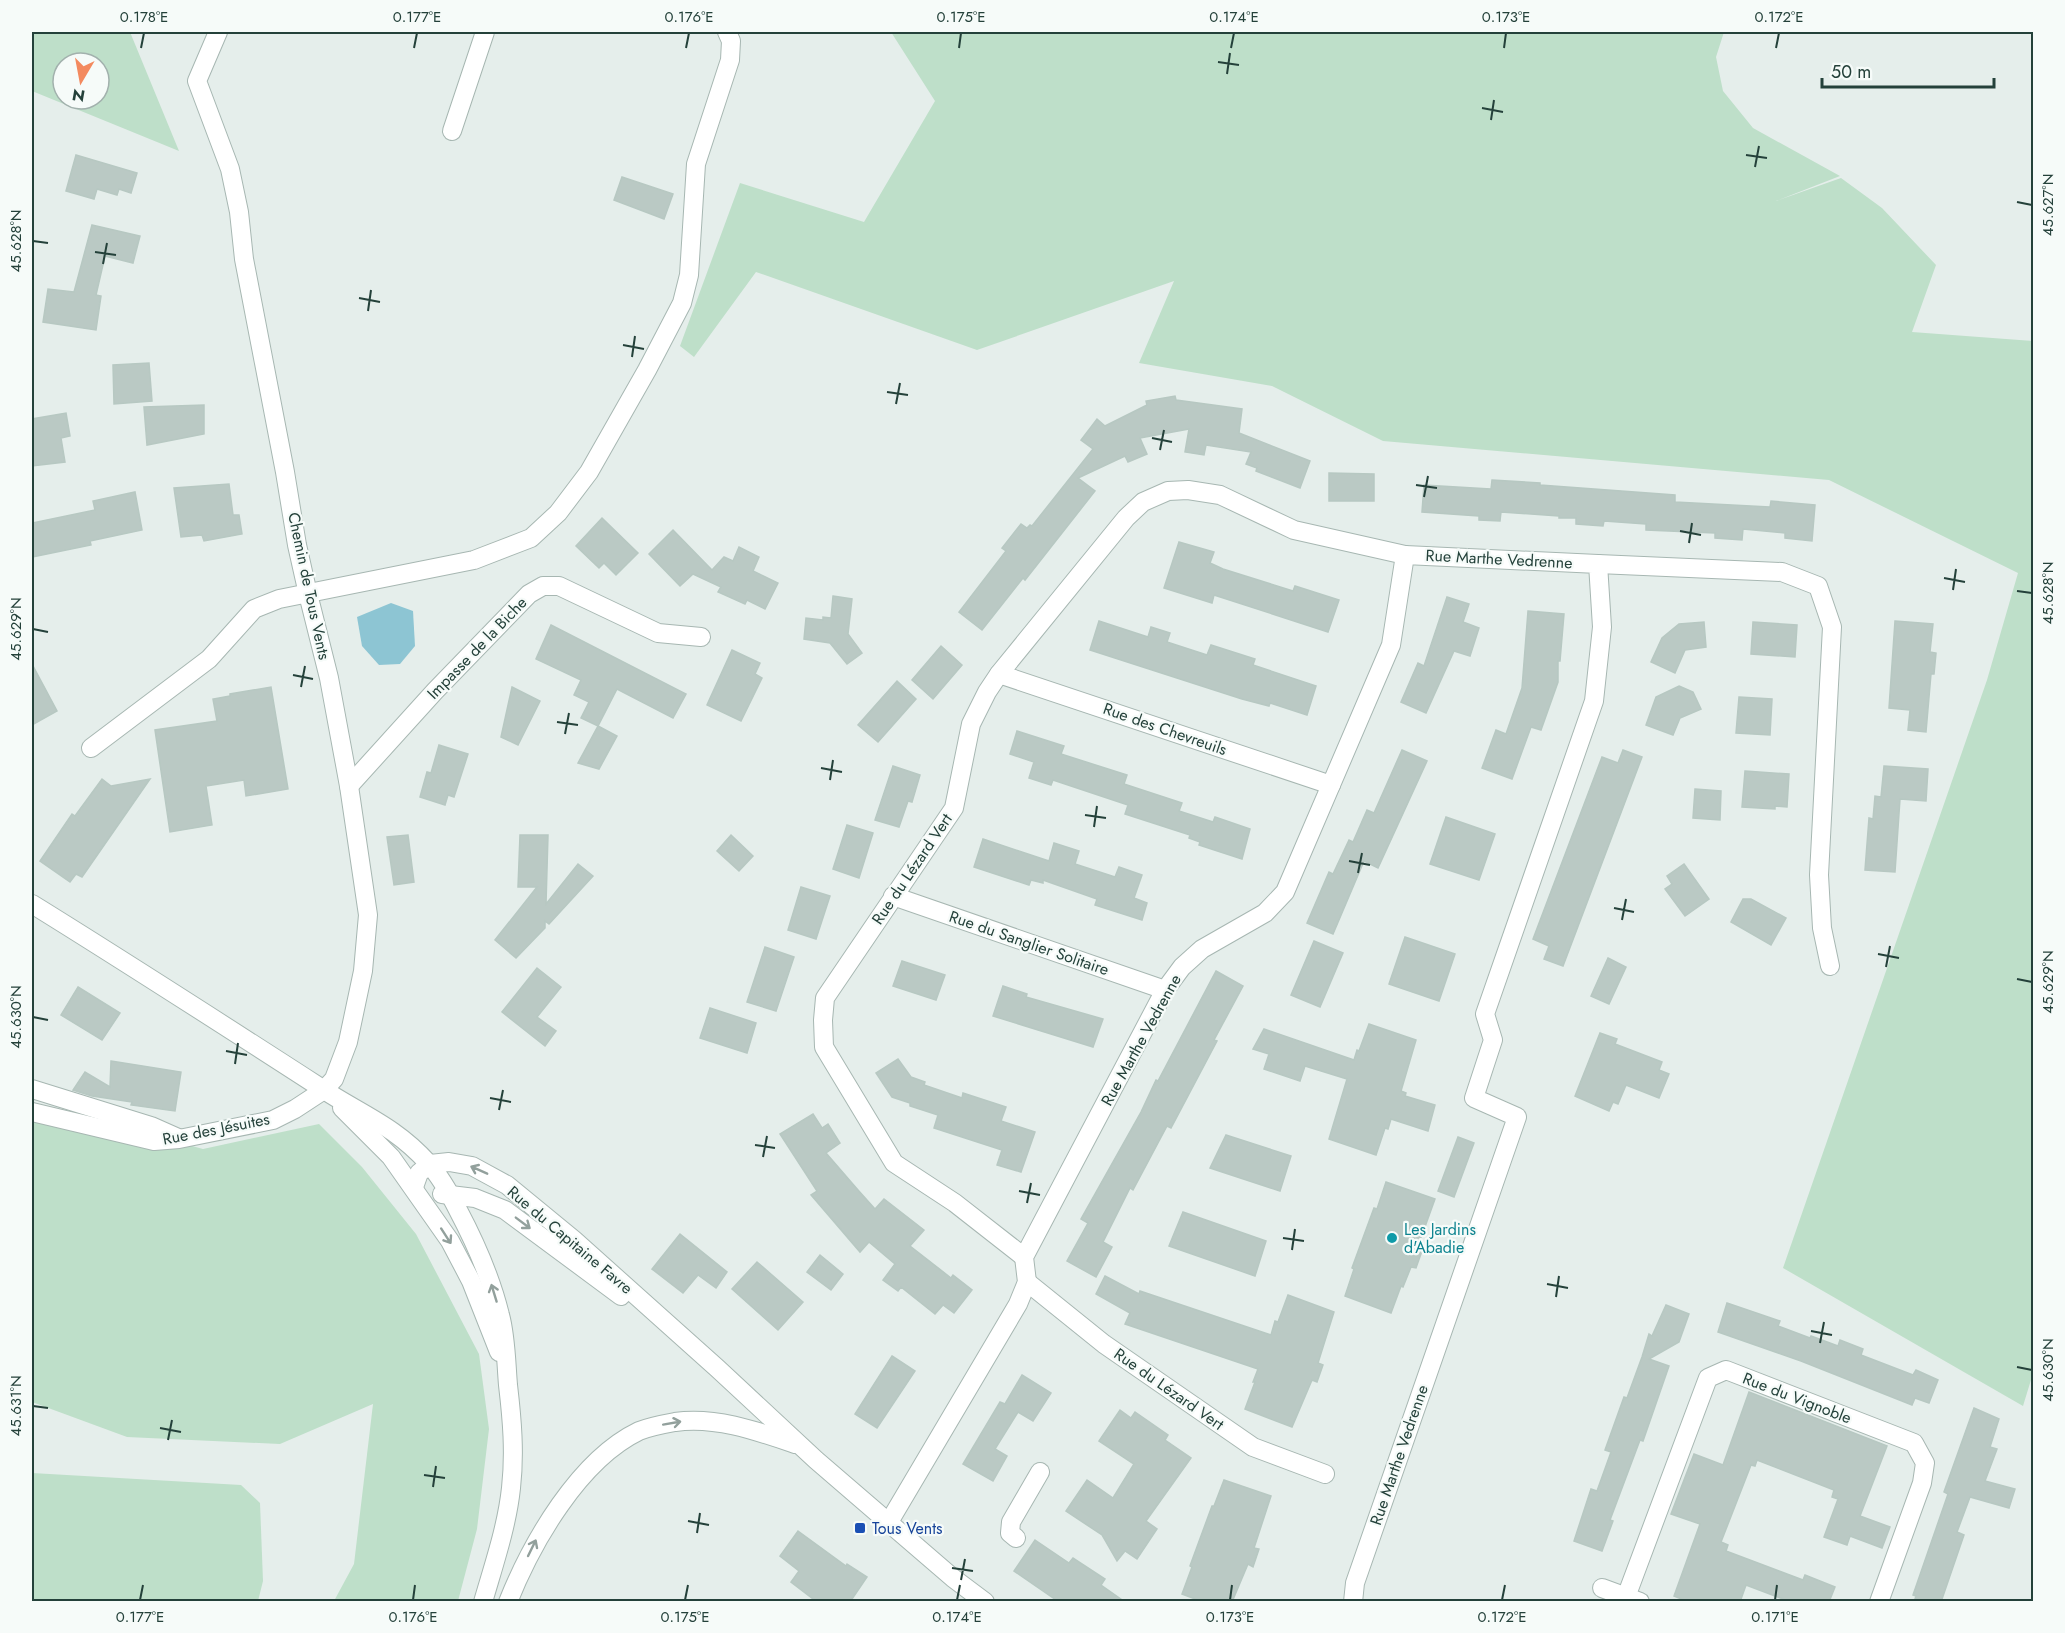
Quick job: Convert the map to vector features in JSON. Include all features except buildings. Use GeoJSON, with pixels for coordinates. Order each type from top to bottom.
{"type":"FeatureCollection","features":[{"type":"Feature","properties":{"kind":"street","name":"Chemin de Tous Vents"},"geometry":{"type":"LineString","coordinates":[[219,32],[197,81],[230,169],[237,201],[244,259],[308,594],[329,678],[349,786],[368,915],[363,971],[348,1042],[334,1079],[324,1090]]}},
{"type":"Feature","properties":{"kind":"street"},"geometry":{"type":"LineString","coordinates":[[452,131],[485,32]]}},
{"type":"Feature","properties":{"kind":"street"},"geometry":{"type":"LineString","coordinates":[[91,748],[209,659],[254,609],[279,599],[474,560],[531,538],[558,513],[589,472],[682,303],[689,275],[696,164],[730,60],[731,41],[727,32]]}},
{"type":"Feature","properties":{"kind":"street","name":"Rue du Lézard Vert"},"geometry":{"type":"LineString","coordinates":[[1024,1257],[955,1203],[894,1163],[824,1047],[825,998],[954,808],[970,724],[999,674],[1126,518],[1143,502],[1167,491],[1188,490],[1220,495],[1294,530],[1405,555]]}},
{"type":"Feature","properties":{"kind":"street","name":"Rue Marthe Vedrenne"},"geometry":{"type":"LineString","coordinates":[[1024,1257],[1165,990],[1182,967],[1202,949],[1266,913],[1285,892],[1391,645],[1405,555],[1598,564],[1602,627],[1594,700],[1485,1014],[1493,1040],[1474,1098],[1517,1117],[1355,1583],[1353,1602]]}},
{"type":"Feature","properties":{"kind":"street"},"geometry":{"type":"LineString","coordinates":[[1598,564],[1782,572],[1818,586],[1832,627],[1819,875],[1822,928],[1830,966]]}},
{"type":"Feature","properties":{"kind":"street","name":"Impasse de la Biche"},"geometry":{"type":"LineString","coordinates":[[349,786],[443,683],[529,594],[543,586],[559,586],[658,633],[701,637]]}},
{"type":"Feature","properties":{"kind":"street","name":"Rue des Chevreuils"},"geometry":{"type":"LineString","coordinates":[[999,674],[1331,785]]}},
{"type":"Feature","properties":{"kind":"street","name":"Rue du Sanglier Solitaire"},"geometry":{"type":"LineString","coordinates":[[893,896],[1165,990]]}},
{"type":"Feature","properties":{"kind":"street"},"geometry":{"type":"LineString","coordinates":[[32,904],[324,1090],[404,1137],[450,1241],[471,1281],[507,1371]]}},
{"type":"Feature","properties":{"kind":"street"},"geometry":{"type":"LineString","coordinates":[[32,1089],[151,1126],[179,1139]]}},
{"type":"Feature","properties":{"kind":"street"},"geometry":{"type":"LineString","coordinates":[[324,1090],[353,1119],[393,1144],[421,1175],[450,1195],[474,1239],[487,1270],[501,1316],[513,1447],[512,1486],[502,1535],[483,1602]]}},
{"type":"Feature","properties":{"kind":"street","name":"Rue des Jésuites"},"geometry":{"type":"LineString","coordinates":[[32,1112],[154,1140],[179,1139],[273,1119],[295,1109],[324,1090]]}},
{"type":"Feature","properties":{"kind":"street","name":"Rue du Capitaine Favre"},"geometry":{"type":"LineString","coordinates":[[421,1175],[449,1162],[472,1166],[507,1185],[574,1240],[804,1448],[953,1578],[984,1602]]}},
{"type":"Feature","properties":{"kind":"street","name":"Rue du Capitaine Favre"},"geometry":{"type":"LineString","coordinates":[[450,1195],[475,1198],[505,1210],[717,1368]]}},
{"type":"Feature","properties":{"kind":"street"},"geometry":{"type":"LineString","coordinates":[[889,1522],[1018,1304],[1028,1282],[1024,1257]]}},
{"type":"Feature","properties":{"kind":"street","name":"Rue du Lézard Vert"},"geometry":{"type":"LineString","coordinates":[[1028,1282],[1104,1344],[1253,1447],[1325,1473]]}},
{"type":"Feature","properties":{"kind":"street","name":"Rue du Vignoble"},"geometry":{"type":"LineString","coordinates":[[1633,1599],[1708,1378],[1726,1370],[1914,1443],[1925,1463],[1922,1483],[1879,1602]]}},
{"type":"Feature","properties":{"kind":"street"},"geometry":{"type":"LineString","coordinates":[[508,1602],[534,1545],[552,1516],[596,1463],[614,1446],[640,1431],[675,1422],[725,1424],[756,1430],[804,1448]]}},
{"type":"Feature","properties":{"kind":"street"},"geometry":{"type":"LineString","coordinates":[[1016,1538],[1010,1533],[1011,1522],[1040,1472]]}},
{"type":"Feature","properties":{"kind":"street"},"geometry":{"type":"LineString","coordinates":[[1602,1588],[1633,1599]]}},
{"type":"Feature","properties":{"kind":"green space"},"geometry":{"type":"Polygon","coordinates":[[[32,32],[130,32],[179,151],[81,111],[111,111],[111,51],[51,51],[51,99],[32,91],[32,32]]]}},
{"type":"Feature","properties":{"kind":"green space"},"geometry":{"type":"Polygon","coordinates":[[[891,32],[1724,32],[1716,57],[1723,91],[1753,128],[1840,176],[1776,201],[1841,178],[1882,208],[1936,265],[1912,332],[2033,341],[2034,1370],[2023,1406],[1783,1268],[1987,680],[2018,573],[1829,480],[1383,441],[1272,386],[1139,363],[1174,281],[977,350],[756,272],[694,357],[680,346],[740,183],[864,222],[935,101],[891,32]]]}},
{"type":"Feature","properties":{"kind":"green space"},"geometry":{"type":"Polygon","coordinates":[[[32,1102],[203,1149],[319,1124],[362,1167],[416,1234],[479,1354],[489,1429],[477,1529],[458,1601],[334,1601],[354,1564],[373,1404],[280,1444],[127,1437],[32,1402],[32,1102]]]}},
{"type":"Feature","properties":{"kind":"green space"},"geometry":{"type":"Polygon","coordinates":[[[32,1473],[241,1485],[260,1503],[263,1581],[258,1601],[32,1601],[32,1473]]]}},
{"type":"Feature","properties":{"kind":"water"},"geometry":{"type":"Polygon","coordinates":[[[391,603],[413,611],[415,646],[400,664],[379,665],[362,646],[357,617],[391,603]]]}},
{"type":"Feature","properties":{"kind":"place","name":"Les Jardins d'Abadie"},"geometry":{"type":"Point","coordinates":[1392,1238]}},
{"type":"Feature","properties":{"kind":"place","name":"Tous Vents"},"geometry":{"type":"Point","coordinates":[860,1528]}}]}
